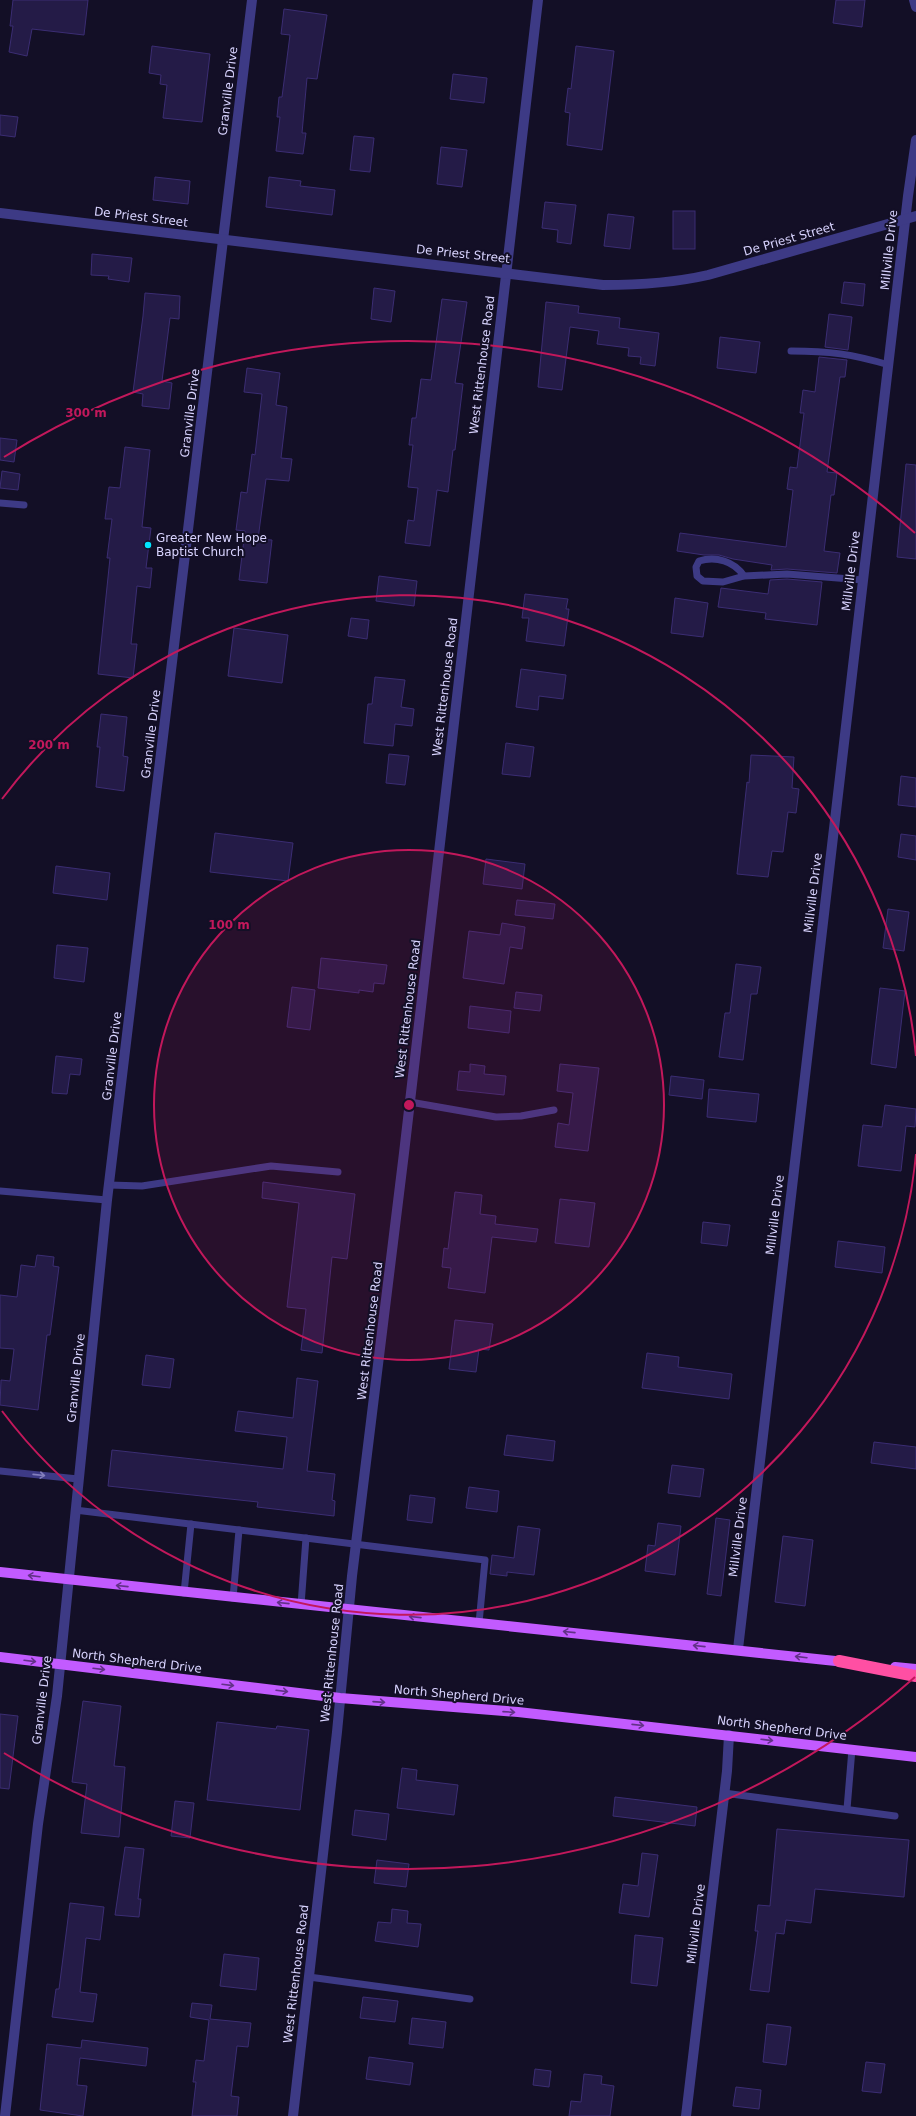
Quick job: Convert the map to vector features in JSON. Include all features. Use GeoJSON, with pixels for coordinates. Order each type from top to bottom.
{"type":"FeatureCollection","features":[{"type":"Feature","properties":{"kind":"highway"},"geometry":{"type":"LineString","coordinates":[[839,1661],[916,1676]]}},
{"type":"Feature","properties":{"kind":"main road"},"geometry":{"type":"LineString","coordinates":[[0,1572],[184,1593],[738,1649],[916,1669]]}},
{"type":"Feature","properties":{"kind":"main road","name":"North Shepherd Drive"},"geometry":{"type":"LineString","coordinates":[[0,1657],[340,1698],[518,1712],[916,1757]]}},
{"type":"Feature","properties":{"kind":"street","name":"Granville Drive"},"geometry":{"type":"LineString","coordinates":[[5,2116],[38,1824],[60,1664],[107,1200],[252,0]]}},
{"type":"Feature","properties":{"kind":"street","name":"West Rittenhouse Road"},"geometry":{"type":"LineString","coordinates":[[293,2116],[349,1610],[410,1102],[538,0]]}},
{"type":"Feature","properties":{"kind":"street"},"geometry":{"type":"LineString","coordinates":[[914,0],[916,7]]}},
{"type":"Feature","properties":{"kind":"street","name":"Millville Drive"},"geometry":{"type":"LineString","coordinates":[[738,1649],[916,140]]}},
{"type":"Feature","properties":{"kind":"street","name":"De Priest Street"},"geometry":{"type":"LineString","coordinates":[[0,213],[506,272],[603,285],[647,285],[682,281],[916,216]]}},
{"type":"Feature","properties":{"kind":"street","name":"Millville Drive"},"geometry":{"type":"LineString","coordinates":[[686,2116],[724,1793],[729,1735]]}},
{"type":"Feature","properties":{"kind":"lane"},"geometry":{"type":"LineString","coordinates":[[791,351],[829,352],[857,355],[889,365]]}},
{"type":"Feature","properties":{"kind":"lane"},"geometry":{"type":"LineString","coordinates":[[0,503],[24,505]]}},
{"type":"Feature","properties":{"kind":"lane"},"geometry":{"type":"LineString","coordinates":[[744,576],[733,564],[720,560],[708,558],[699,561],[696,567],[697,576],[703,581],[723,582],[744,576],[787,574],[864,580]]}},
{"type":"Feature","properties":{"kind":"lane"},"geometry":{"type":"LineString","coordinates":[[410,1102],[496,1117],[521,1116],[554,1110]]}},
{"type":"Feature","properties":{"kind":"lane"},"geometry":{"type":"LineString","coordinates":[[109,1185],[142,1186],[271,1166],[338,1172]]}},
{"type":"Feature","properties":{"kind":"lane"},"geometry":{"type":"LineString","coordinates":[[0,1191],[107,1200]]}},
{"type":"Feature","properties":{"kind":"lane"},"geometry":{"type":"LineString","coordinates":[[0,1471],[78,1479]]}},
{"type":"Feature","properties":{"kind":"lane"},"geometry":{"type":"LineString","coordinates":[[75,1510],[485,1560],[479,1623]]}},
{"type":"Feature","properties":{"kind":"lane"},"geometry":{"type":"LineString","coordinates":[[184,1593],[191,1524]]}},
{"type":"Feature","properties":{"kind":"lane"},"geometry":{"type":"LineString","coordinates":[[233,1598],[240,1530]]}},
{"type":"Feature","properties":{"kind":"lane"},"geometry":{"type":"LineString","coordinates":[[301,1605],[306,1538]]}},
{"type":"Feature","properties":{"kind":"lane"},"geometry":{"type":"LineString","coordinates":[[847,1809],[852,1750]]}},
{"type":"Feature","properties":{"kind":"lane"},"geometry":{"type":"LineString","coordinates":[[724,1793],[895,1816]]}},
{"type":"Feature","properties":{"kind":"lane"},"geometry":{"type":"LineString","coordinates":[[309,1977],[470,1999]]}},
{"type":"Feature","properties":{"kind":"building"},"geometry":{"type":"Polygon","coordinates":[[[13,0],[88,0],[84,35],[32,29],[27,56],[9,52],[13,26],[10,26],[13,0]]]}},
{"type":"Feature","properties":{"kind":"building"},"geometry":{"type":"Polygon","coordinates":[[[836,0],[865,0],[862,27],[833,23],[836,0]]]}},
{"type":"Feature","properties":{"kind":"building"},"geometry":{"type":"Polygon","coordinates":[[[284,9],[327,15],[317,79],[307,78],[302,133],[306,133],[303,154],[276,151],[280,117],[277,117],[279,97],[282,97],[290,35],[281,34],[284,9]]]}},
{"type":"Feature","properties":{"kind":"building"},"geometry":{"type":"Polygon","coordinates":[[[152,46],[210,54],[202,122],[163,118],[167,85],[160,84],[161,75],[149,73],[152,46]]]}},
{"type":"Feature","properties":{"kind":"building"},"geometry":{"type":"Polygon","coordinates":[[[576,46],[614,51],[602,150],[567,145],[570,113],[565,112],[568,88],[571,89],[576,46]]]}},
{"type":"Feature","properties":{"kind":"building"},"geometry":{"type":"Polygon","coordinates":[[[453,74],[487,78],[484,103],[450,99],[453,74]]]}},
{"type":"Feature","properties":{"kind":"building"},"geometry":{"type":"Polygon","coordinates":[[[0,115],[18,117],[15,137],[0,135],[0,115]]]}},
{"type":"Feature","properties":{"kind":"building"},"geometry":{"type":"Polygon","coordinates":[[[354,136],[374,138],[370,172],[350,170],[354,136]]]}},
{"type":"Feature","properties":{"kind":"building"},"geometry":{"type":"Polygon","coordinates":[[[441,147],[467,150],[462,187],[437,184],[441,147]]]}},
{"type":"Feature","properties":{"kind":"building"},"geometry":{"type":"Polygon","coordinates":[[[155,177],[190,181],[188,204],[153,200],[155,177]]]}},
{"type":"Feature","properties":{"kind":"building"},"geometry":{"type":"Polygon","coordinates":[[[269,177],[301,181],[300,186],[335,190],[332,215],[266,207],[269,177]]]}},
{"type":"Feature","properties":{"kind":"building"},"geometry":{"type":"Polygon","coordinates":[[[545,202],[576,205],[571,244],[557,242],[558,230],[542,228],[545,202]]]}},
{"type":"Feature","properties":{"kind":"building"},"geometry":{"type":"Polygon","coordinates":[[[673,211],[695,211],[695,249],[673,249],[673,211]]]}},
{"type":"Feature","properties":{"kind":"building"},"geometry":{"type":"Polygon","coordinates":[[[608,214],[634,217],[630,249],[604,246],[608,214]]]}},
{"type":"Feature","properties":{"kind":"building"},"geometry":{"type":"Polygon","coordinates":[[[92,254],[132,258],[129,282],[108,279],[109,276],[91,275],[92,254]]]}},
{"type":"Feature","properties":{"kind":"building"},"geometry":{"type":"Polygon","coordinates":[[[844,282],[865,284],[863,306],[841,303],[844,282]]]}},
{"type":"Feature","properties":{"kind":"building"},"geometry":{"type":"Polygon","coordinates":[[[374,288],[395,291],[391,322],[371,319],[374,288]]]}},
{"type":"Feature","properties":{"kind":"building"},"geometry":{"type":"Polygon","coordinates":[[[145,293],[180,296],[179,319],[170,318],[162,381],[172,383],[169,409],[142,406],[143,394],[133,392],[145,293]]]}},
{"type":"Feature","properties":{"kind":"building"},"geometry":{"type":"Polygon","coordinates":[[[442,299],[467,302],[455,383],[463,384],[455,450],[453,450],[448,492],[437,490],[430,546],[405,543],[408,520],[414,521],[418,488],[408,487],[413,445],[409,445],[412,418],[416,418],[421,379],[431,380],[442,299]]]}},
{"type":"Feature","properties":{"kind":"building"},"geometry":{"type":"Polygon","coordinates":[[[546,302],[579,306],[578,313],[620,318],[619,328],[659,333],[655,366],[640,364],[641,357],[628,356],[629,348],[597,344],[599,331],[570,327],[562,390],[538,387],[546,302]]]}},
{"type":"Feature","properties":{"kind":"building"},"geometry":{"type":"Polygon","coordinates":[[[829,314],[852,317],[848,350],[825,347],[829,314]]]}},
{"type":"Feature","properties":{"kind":"building"},"geometry":{"type":"Polygon","coordinates":[[[720,337],[760,342],[756,373],[717,368],[720,337]]]}},
{"type":"Feature","properties":{"kind":"building"},"geometry":{"type":"Polygon","coordinates":[[[819,357],[847,360],[845,377],[840,377],[827,472],[837,473],[834,495],[831,495],[824,551],[840,553],[837,573],[787,569],[771,570],[772,565],[733,559],[719,555],[704,555],[677,551],[680,533],[786,547],[793,490],[787,489],[790,467],[797,468],[804,413],[800,413],[803,390],[815,392],[819,357]]]}},
{"type":"Feature","properties":{"kind":"building"},"geometry":{"type":"Polygon","coordinates":[[[247,368],[280,373],[276,405],[287,407],[281,458],[292,459],[289,481],[266,479],[258,539],[272,540],[267,583],[239,580],[245,531],[236,530],[241,492],[247,493],[252,454],[255,455],[262,394],[244,392],[247,368]]]}},
{"type":"Feature","properties":{"kind":"building"},"geometry":{"type":"Polygon","coordinates":[[[0,438],[17,440],[14,462],[0,460],[0,438]]]}},
{"type":"Feature","properties":{"kind":"building"},"geometry":{"type":"Polygon","coordinates":[[[125,447],[150,450],[142,527],[151,528],[146,568],[152,568],[150,588],[137,586],[131,644],[137,644],[133,678],[98,674],[110,558],[107,558],[112,519],[105,519],[109,487],[120,488],[125,447]]]}},
{"type":"Feature","properties":{"kind":"building"},"geometry":{"type":"Polygon","coordinates":[[[906,464],[916,465],[916,559],[897,557],[906,464]]]}},
{"type":"Feature","properties":{"kind":"building"},"geometry":{"type":"Polygon","coordinates":[[[2,471],[20,474],[18,490],[0,488],[2,471]]]}},
{"type":"Feature","properties":{"kind":"building"},"geometry":{"type":"Polygon","coordinates":[[[379,576],[417,581],[414,606],[376,601],[379,576]]]}},
{"type":"Feature","properties":{"kind":"building"},"geometry":{"type":"Polygon","coordinates":[[[787,579],[822,582],[817,625],[765,619],[766,613],[718,607],[721,588],[768,594],[770,580],[787,579]]]}},
{"type":"Feature","properties":{"kind":"building"},"geometry":{"type":"Polygon","coordinates":[[[525,594],[568,599],[566,609],[569,609],[564,646],[526,641],[529,618],[522,618],[525,594]]]}},
{"type":"Feature","properties":{"kind":"building"},"geometry":{"type":"Polygon","coordinates":[[[675,598],[708,603],[703,637],[671,633],[675,598]]]}},
{"type":"Feature","properties":{"kind":"building"},"geometry":{"type":"Polygon","coordinates":[[[351,618],[369,620],[367,639],[348,636],[351,618]]]}},
{"type":"Feature","properties":{"kind":"building"},"geometry":{"type":"Polygon","coordinates":[[[234,628],[288,635],[282,683],[228,676],[234,628]]]}},
{"type":"Feature","properties":{"kind":"building"},"geometry":{"type":"Polygon","coordinates":[[[521,669],[566,675],[563,699],[539,696],[538,710],[516,707],[521,669]]]}},
{"type":"Feature","properties":{"kind":"building"},"geometry":{"type":"Polygon","coordinates":[[[375,677],[405,680],[401,707],[414,709],[412,726],[395,724],[393,746],[364,743],[368,704],[372,704],[375,677]]]}},
{"type":"Feature","properties":{"kind":"building"},"geometry":{"type":"Polygon","coordinates":[[[101,714],[127,717],[123,756],[128,757],[124,791],[96,787],[100,747],[97,747],[101,714]]]}},
{"type":"Feature","properties":{"kind":"building"},"geometry":{"type":"Polygon","coordinates":[[[506,743],[534,747],[530,777],[502,774],[506,743]]]}},
{"type":"Feature","properties":{"kind":"building"},"geometry":{"type":"Polygon","coordinates":[[[389,754],[409,756],[405,785],[386,783],[389,754]]]}},
{"type":"Feature","properties":{"kind":"building"},"geometry":{"type":"Polygon","coordinates":[[[751,755],[794,757],[792,788],[799,789],[796,813],[788,812],[783,852],[772,851],[768,877],[737,874],[747,782],[749,783],[751,755]]]}},
{"type":"Feature","properties":{"kind":"building"},"geometry":{"type":"Polygon","coordinates":[[[901,776],[916,778],[916,807],[898,805],[901,776]]]}},
{"type":"Feature","properties":{"kind":"building"},"geometry":{"type":"Polygon","coordinates":[[[215,833],[293,843],[288,881],[210,872],[215,833]]]}},
{"type":"Feature","properties":{"kind":"building"},"geometry":{"type":"Polygon","coordinates":[[[901,834],[916,836],[916,860],[898,857],[901,834]]]}},
{"type":"Feature","properties":{"kind":"building"},"geometry":{"type":"Polygon","coordinates":[[[486,859],[525,864],[522,889],[483,884],[486,859]]]}},
{"type":"Feature","properties":{"kind":"building"},"geometry":{"type":"Polygon","coordinates":[[[56,866],[110,873],[107,900],[53,893],[56,866]]]}},
{"type":"Feature","properties":{"kind":"building"},"geometry":{"type":"Polygon","coordinates":[[[517,900],[555,904],[553,919],[515,915],[517,900]]]}},
{"type":"Feature","properties":{"kind":"building"},"geometry":{"type":"Polygon","coordinates":[[[888,909],[909,912],[904,951],[883,948],[888,909]]]}},
{"type":"Feature","properties":{"kind":"building"},"geometry":{"type":"Polygon","coordinates":[[[502,923],[525,927],[522,949],[510,947],[504,984],[463,978],[469,931],[500,935],[502,923]]]}},
{"type":"Feature","properties":{"kind":"building"},"geometry":{"type":"Polygon","coordinates":[[[57,945],[88,948],[84,982],[54,978],[57,945]]]}},
{"type":"Feature","properties":{"kind":"building"},"geometry":{"type":"Polygon","coordinates":[[[321,958],[387,965],[384,984],[374,983],[373,992],[359,990],[359,993],[318,988],[321,958]]]}},
{"type":"Feature","properties":{"kind":"building"},"geometry":{"type":"Polygon","coordinates":[[[736,964],[761,967],[757,994],[751,994],[743,1060],[719,1057],[725,1013],[730,1013],[736,964]]]}},
{"type":"Feature","properties":{"kind":"building"},"geometry":{"type":"Polygon","coordinates":[[[292,987],[315,990],[310,1030],[287,1027],[292,987]]]}},
{"type":"Feature","properties":{"kind":"building"},"geometry":{"type":"Polygon","coordinates":[[[880,988],[905,991],[896,1068],[871,1064],[880,988]]]}},
{"type":"Feature","properties":{"kind":"building"},"geometry":{"type":"Polygon","coordinates":[[[516,992],[542,995],[540,1011],[514,1008],[516,992]]]}},
{"type":"Feature","properties":{"kind":"building"},"geometry":{"type":"Polygon","coordinates":[[[470,1006],[511,1011],[509,1033],[468,1028],[470,1006]]]}},
{"type":"Feature","properties":{"kind":"building"},"geometry":{"type":"Polygon","coordinates":[[[56,1056],[82,1059],[80,1075],[70,1074],[67,1094],[52,1093],[56,1056]]]}},
{"type":"Feature","properties":{"kind":"building"},"geometry":{"type":"Polygon","coordinates":[[[470,1064],[485,1066],[484,1074],[506,1076],[504,1095],[457,1090],[459,1071],[470,1072],[470,1064]]]}},
{"type":"Feature","properties":{"kind":"building"},"geometry":{"type":"Polygon","coordinates":[[[560,1064],[599,1068],[588,1151],[555,1147],[558,1123],[569,1125],[573,1093],[557,1091],[560,1064]]]}},
{"type":"Feature","properties":{"kind":"building"},"geometry":{"type":"Polygon","coordinates":[[[671,1076],[704,1080],[702,1099],[669,1095],[671,1076]]]}},
{"type":"Feature","properties":{"kind":"building"},"geometry":{"type":"Polygon","coordinates":[[[709,1089],[759,1094],[756,1122],[707,1117],[709,1089]]]}},
{"type":"Feature","properties":{"kind":"building"},"geometry":{"type":"Polygon","coordinates":[[[885,1105],[916,1109],[915,1127],[906,1126],[901,1171],[858,1166],[863,1125],[882,1127],[885,1105]]]}},
{"type":"Feature","properties":{"kind":"building"},"geometry":{"type":"Polygon","coordinates":[[[263,1182],[355,1194],[347,1259],[332,1257],[322,1353],[301,1350],[306,1309],[287,1307],[299,1203],[262,1198],[263,1182]]]}},
{"type":"Feature","properties":{"kind":"building"},"geometry":{"type":"Polygon","coordinates":[[[455,1192],[482,1195],[480,1214],[496,1216],[495,1224],[538,1229],[536,1242],[492,1237],[485,1293],[448,1288],[451,1268],[442,1267],[444,1248],[448,1249],[455,1192]]]}},
{"type":"Feature","properties":{"kind":"building"},"geometry":{"type":"Polygon","coordinates":[[[560,1199],[595,1203],[589,1247],[555,1243],[560,1199]]]}},
{"type":"Feature","properties":{"kind":"building"},"geometry":{"type":"Polygon","coordinates":[[[703,1222],[730,1225],[727,1246],[701,1243],[703,1222]]]}},
{"type":"Feature","properties":{"kind":"building"},"geometry":{"type":"Polygon","coordinates":[[[838,1241],[885,1247],[882,1273],[835,1267],[838,1241]]]}},
{"type":"Feature","properties":{"kind":"building"},"geometry":{"type":"Polygon","coordinates":[[[37,1255],[54,1257],[53,1266],[59,1267],[50,1335],[47,1335],[38,1410],[0,1405],[1,1380],[10,1381],[14,1349],[0,1348],[0,1295],[17,1297],[21,1265],[35,1267],[37,1255]]]}},
{"type":"Feature","properties":{"kind":"building"},"geometry":{"type":"Polygon","coordinates":[[[455,1320],[493,1324],[489,1350],[479,1349],[476,1372],[449,1369],[455,1320]]]}},
{"type":"Feature","properties":{"kind":"building"},"geometry":{"type":"Polygon","coordinates":[[[647,1353],[679,1357],[678,1367],[732,1374],[729,1399],[642,1388],[647,1353]]]}},
{"type":"Feature","properties":{"kind":"building"},"geometry":{"type":"Polygon","coordinates":[[[146,1355],[174,1359],[170,1388],[142,1385],[146,1355]]]}},
{"type":"Feature","properties":{"kind":"building"},"geometry":{"type":"Polygon","coordinates":[[[297,1378],[318,1381],[307,1471],[335,1474],[332,1500],[335,1501],[334,1516],[257,1507],[258,1502],[108,1486],[112,1450],[283,1469],[287,1437],[235,1431],[238,1411],[293,1418],[297,1378]]]}},
{"type":"Feature","properties":{"kind":"building"},"geometry":{"type":"Polygon","coordinates":[[[507,1435],[555,1441],[553,1461],[504,1455],[507,1435]]]}},
{"type":"Feature","properties":{"kind":"building"},"geometry":{"type":"Polygon","coordinates":[[[874,1442],[916,1447],[916,1469],[871,1463],[874,1442]]]}},
{"type":"Feature","properties":{"kind":"building"},"geometry":{"type":"Polygon","coordinates":[[[672,1465],[704,1469],[700,1497],[668,1493],[672,1465]]]}},
{"type":"Feature","properties":{"kind":"building"},"geometry":{"type":"Polygon","coordinates":[[[469,1487],[499,1491],[497,1512],[466,1508],[469,1487]]]}},
{"type":"Feature","properties":{"kind":"building"},"geometry":{"type":"Polygon","coordinates":[[[410,1495],[435,1498],[432,1523],[407,1520],[410,1495]]]}},
{"type":"Feature","properties":{"kind":"building"},"geometry":{"type":"Polygon","coordinates":[[[716,1518],[730,1520],[721,1596],[707,1594],[716,1518]]]}},
{"type":"Feature","properties":{"kind":"building"},"geometry":{"type":"Polygon","coordinates":[[[658,1523],[681,1526],[675,1575],[645,1571],[648,1545],[655,1546],[658,1523]]]}},
{"type":"Feature","properties":{"kind":"building"},"geometry":{"type":"Polygon","coordinates":[[[518,1526],[540,1529],[534,1575],[507,1572],[507,1576],[490,1574],[492,1555],[514,1558],[518,1526]]]}},
{"type":"Feature","properties":{"kind":"building"},"geometry":{"type":"Polygon","coordinates":[[[783,1536],[813,1540],[805,1606],[775,1602],[783,1536]]]}},
{"type":"Feature","properties":{"kind":"building"},"geometry":{"type":"Polygon","coordinates":[[[83,1701],[121,1706],[114,1766],[125,1767],[119,1837],[81,1833],[87,1784],[72,1782],[83,1701]]]}},
{"type":"Feature","properties":{"kind":"building"},"geometry":{"type":"Polygon","coordinates":[[[0,1714],[18,1716],[9,1789],[0,1788],[0,1714]]]}},
{"type":"Feature","properties":{"kind":"building"},"geometry":{"type":"Polygon","coordinates":[[[217,1722],[276,1729],[277,1726],[309,1730],[300,1810],[207,1800],[217,1722]]]}},
{"type":"Feature","properties":{"kind":"building"},"geometry":{"type":"Polygon","coordinates":[[[402,1768],[417,1770],[416,1780],[458,1785],[454,1815],[397,1808],[402,1768]]]}},
{"type":"Feature","properties":{"kind":"building"},"geometry":{"type":"Polygon","coordinates":[[[615,1797],[697,1807],[695,1826],[613,1816],[615,1797]]]}},
{"type":"Feature","properties":{"kind":"building"},"geometry":{"type":"Polygon","coordinates":[[[175,1801],[194,1803],[190,1838],[171,1836],[175,1801]]]}},
{"type":"Feature","properties":{"kind":"building"},"geometry":{"type":"Polygon","coordinates":[[[355,1810],[389,1814],[386,1840],[352,1835],[355,1810]]]}},
{"type":"Feature","properties":{"kind":"building"},"geometry":{"type":"Polygon","coordinates":[[[777,1829],[909,1840],[904,1897],[815,1889],[811,1923],[786,1920],[784,1934],[776,1933],[769,1992],[750,1990],[758,1931],[755,1931],[758,1905],[770,1906],[777,1829]]]}},
{"type":"Feature","properties":{"kind":"building"},"geometry":{"type":"Polygon","coordinates":[[[125,1847],[144,1849],[138,1899],[141,1899],[139,1917],[115,1915],[125,1847]]]}},
{"type":"Feature","properties":{"kind":"building"},"geometry":{"type":"Polygon","coordinates":[[[642,1853],[658,1855],[649,1917],[619,1913],[623,1884],[638,1886],[642,1853]]]}},
{"type":"Feature","properties":{"kind":"building"},"geometry":{"type":"Polygon","coordinates":[[[377,1860],[409,1864],[406,1887],[374,1883],[377,1860]]]}},
{"type":"Feature","properties":{"kind":"building"},"geometry":{"type":"Polygon","coordinates":[[[70,1903],[104,1907],[100,1940],[86,1938],[80,1992],[97,1994],[93,2022],[52,2017],[56,1989],[59,1989],[70,1903]]]}},
{"type":"Feature","properties":{"kind":"building"},"geometry":{"type":"Polygon","coordinates":[[[392,1909],[408,1911],[407,1923],[421,1924],[418,1947],[375,1941],[378,1922],[391,1923],[392,1909]]]}},
{"type":"Feature","properties":{"kind":"building"},"geometry":{"type":"Polygon","coordinates":[[[635,1935],[663,1938],[657,1986],[631,1983],[635,1935]]]}},
{"type":"Feature","properties":{"kind":"building"},"geometry":{"type":"Polygon","coordinates":[[[224,1954],[259,1958],[256,1990],[220,1986],[224,1954]]]}},
{"type":"Feature","properties":{"kind":"building"},"geometry":{"type":"Polygon","coordinates":[[[363,1997],[398,2001],[395,2022],[360,2018],[363,1997]]]}},
{"type":"Feature","properties":{"kind":"building"},"geometry":{"type":"Polygon","coordinates":[[[192,2003],[212,2005],[210,2019],[251,2023],[248,2047],[237,2046],[231,2096],[239,2097],[237,2116],[192,2116],[196,2082],[193,2082],[196,2060],[204,2061],[209,2020],[190,2017],[192,2003]]]}},
{"type":"Feature","properties":{"kind":"building"},"geometry":{"type":"Polygon","coordinates":[[[412,2018],[446,2022],[443,2048],[409,2044],[412,2018]]]}},
{"type":"Feature","properties":{"kind":"building"},"geometry":{"type":"Polygon","coordinates":[[[767,2024],[791,2027],[786,2065],[763,2062],[767,2024]]]}},
{"type":"Feature","properties":{"kind":"building"},"geometry":{"type":"Polygon","coordinates":[[[82,2040],[148,2048],[146,2066],[80,2058],[77,2085],[87,2086],[83,2116],[40,2110],[47,2044],[81,2048],[82,2040]]]}},
{"type":"Feature","properties":{"kind":"building"},"geometry":{"type":"Polygon","coordinates":[[[369,2057],[413,2063],[410,2085],[366,2079],[369,2057]]]}},
{"type":"Feature","properties":{"kind":"building"},"geometry":{"type":"Polygon","coordinates":[[[866,2062],[885,2064],[881,2093],[862,2091],[866,2062]]]}},
{"type":"Feature","properties":{"kind":"building"},"geometry":{"type":"Polygon","coordinates":[[[535,2069],[551,2071],[549,2087],[533,2085],[535,2069]]]}},
{"type":"Feature","properties":{"kind":"building"},"geometry":{"type":"Polygon","coordinates":[[[584,2074],[602,2076],[601,2084],[614,2086],[610,2116],[569,2116],[571,2101],[581,2102],[584,2074]]]}},
{"type":"Feature","properties":{"kind":"building"},"geometry":{"type":"Polygon","coordinates":[[[736,2087],[761,2090],[759,2109],[733,2106],[736,2087]]]}},
{"type":"Feature","properties":{"kind":"place","name":"Greater New Hope Baptist Church"},"geometry":{"type":"Point","coordinates":[148,545]}}]}
